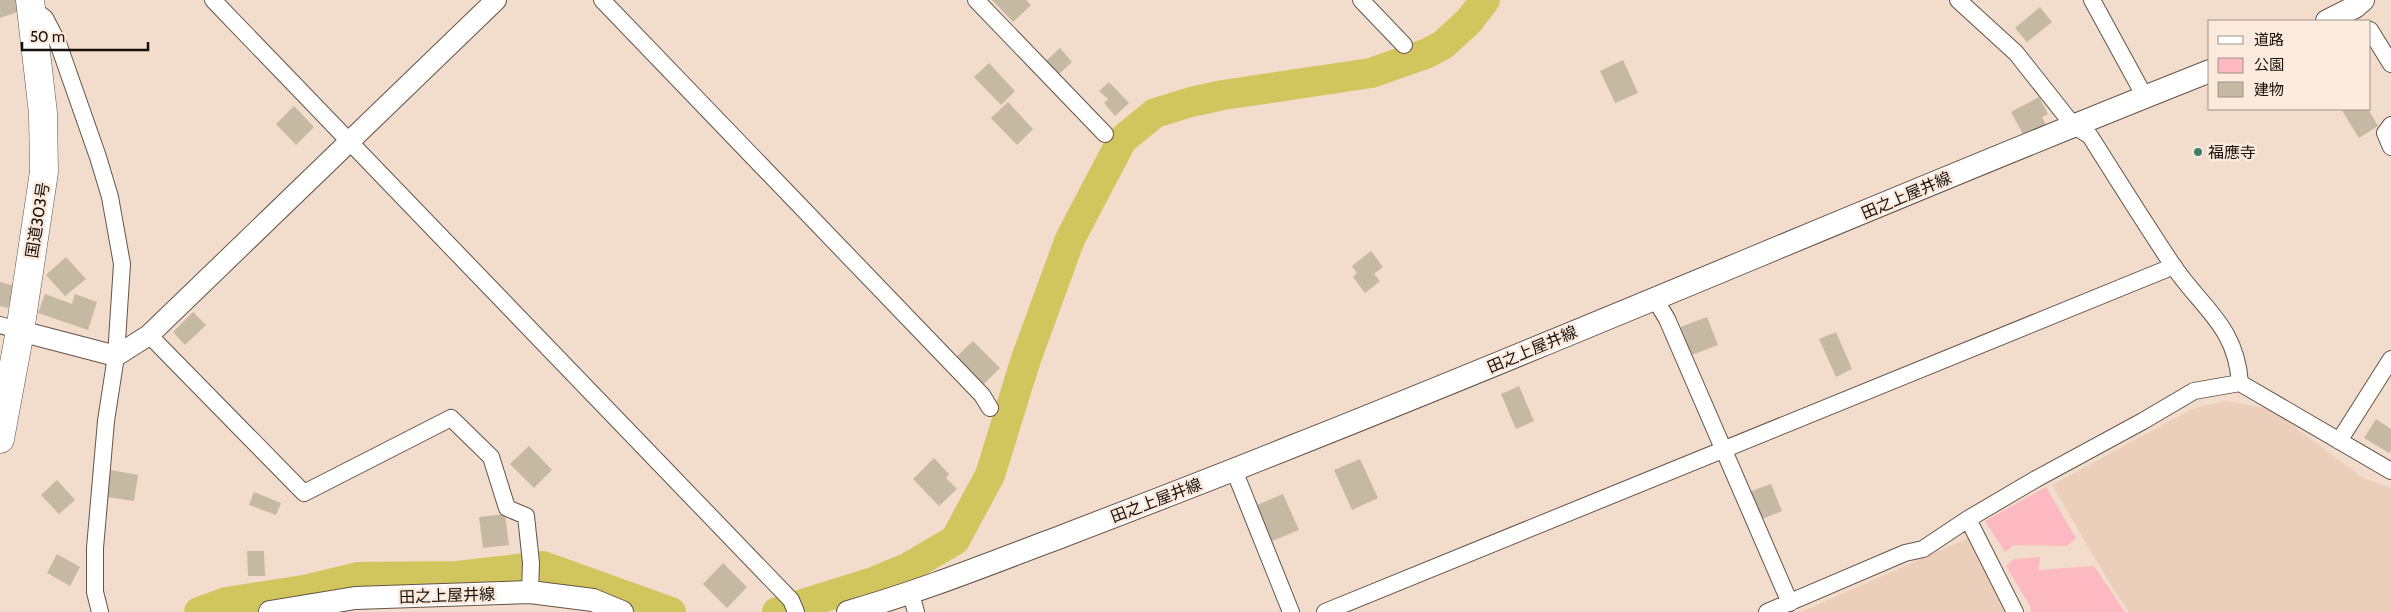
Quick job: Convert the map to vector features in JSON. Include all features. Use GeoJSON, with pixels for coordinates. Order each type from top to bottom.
{"type":"FeatureCollection","features":[{"type":"Feature","properties":{"kind":"highway","name":"国道303号"},"geometry":{"type":"LineString","coordinates":[[0,439],[10,328],[44,172],[43,113],[31,3]]}},
{"type":"Feature","properties":{"kind":"main road"},"geometry":{"type":"LineString","coordinates":[[2329,20],[2361,7]]}},
{"type":"Feature","properties":{"kind":"main road","name":"田之上屋井線"},"geometry":{"type":"LineString","coordinates":[[848,612],[913,603],[2073,125],[2208,73]]}},
{"type":"Feature","properties":{"kind":"main road","name":"田之上屋井線"},"geometry":{"type":"LineString","coordinates":[[270,612],[355,598],[531,578],[622,612]]}},
{"type":"Feature","properties":{"kind":"street"},"geometry":{"type":"LineString","coordinates":[[213,0],[350,140],[791,600],[796,612]]}},
{"type":"Feature","properties":{"kind":"street"},"geometry":{"type":"LineString","coordinates":[[10,328],[116,356],[149,335],[496,0]]}},
{"type":"Feature","properties":{"kind":"street"},"geometry":{"type":"LineString","coordinates":[[602,0],[982,395],[990,408]]}},
{"type":"Feature","properties":{"kind":"street"},"geometry":{"type":"LineString","coordinates":[[976,0],[1106,134]]}},
{"type":"Feature","properties":{"kind":"street"},"geometry":{"type":"LineString","coordinates":[[1360,0],[1404,45]]}},
{"type":"Feature","properties":{"kind":"street"},"geometry":{"type":"LineString","coordinates":[[1958,0],[2016,53],[2073,125],[2090,136],[2174,266],[2225,330],[2239,361],[2240,383]]}},
{"type":"Feature","properties":{"kind":"street"},"geometry":{"type":"LineString","coordinates":[[2092,0],[2145,97]]}},
{"type":"Feature","properties":{"kind":"street"},"geometry":{"type":"LineString","coordinates":[[31,3],[45,18],[58,43],[110,197],[122,264],[116,356],[106,421],[95,548],[95,592],[100,612]]}},
{"type":"Feature","properties":{"kind":"street"},"geometry":{"type":"LineString","coordinates":[[2371,32],[2391,64]]}},
{"type":"Feature","properties":{"kind":"street"},"geometry":{"type":"LineString","coordinates":[[2391,124],[2386,133],[2391,147]]}},
{"type":"Feature","properties":{"kind":"street"},"geometry":{"type":"LineString","coordinates":[[1325,612],[2174,266]]}},
{"type":"Feature","properties":{"kind":"street"},"geometry":{"type":"LineString","coordinates":[[1655,298],[1667,319],[1790,603]]}},
{"type":"Feature","properties":{"kind":"street"},"geometry":{"type":"LineString","coordinates":[[149,335],[304,493],[451,418],[491,458],[507,508],[526,516],[531,578]]}},
{"type":"Feature","properties":{"kind":"street"},"geometry":{"type":"LineString","coordinates":[[2339,441],[2391,359]]}},
{"type":"Feature","properties":{"kind":"street"},"geometry":{"type":"LineString","coordinates":[[1767,612],[1905,553],[1923,549],[1968,519],[2194,391],[2240,383],[2391,470]]}},
{"type":"Feature","properties":{"kind":"street"},"geometry":{"type":"LineString","coordinates":[[1234,470],[1291,612]]}},
{"type":"Feature","properties":{"kind":"street"},"geometry":{"type":"LineString","coordinates":[[1968,519],[2015,612]]}},
{"type":"Feature","properties":{"kind":"shaded area"},"geometry":{"type":"Polygon","coordinates":[[[2225,401],[2271,409],[2363,478],[2391,488],[2391,612],[2129,612],[2110,584],[2052,485],[2192,409],[2225,401]]]}},
{"type":"Feature","properties":{"kind":"shaded area"},"geometry":{"type":"Polygon","coordinates":[[[1968,538],[2005,612],[1801,612],[1968,538]]]}},
{"type":"Feature","properties":{"kind":"green space"},"geometry":{"type":"Polygon","coordinates":[[[2046,487],[2076,538],[2067,546],[2014,545],[2005,552],[1985,521],[2046,487]]]}},
{"type":"Feature","properties":{"kind":"green space"},"geometry":{"type":"Polygon","coordinates":[[[2040,557],[2039,570],[2094,566],[2125,612],[2031,612],[2030,606],[2006,566],[2014,559],[2040,557]]]}},
{"type":"Feature","properties":{"kind":"building"},"geometry":{"type":"Polygon","coordinates":[[[0,0],[18,0],[20,11],[0,18],[0,0]]]}},
{"type":"Feature","properties":{"kind":"building"},"geometry":{"type":"Polygon","coordinates":[[[992,0],[1026,0],[1031,5],[1013,22],[992,0]]]}},
{"type":"Feature","properties":{"kind":"building"},"geometry":{"type":"Polygon","coordinates":[[[2040,7],[2052,22],[2027,42],[2015,28],[2040,7]]]}},
{"type":"Feature","properties":{"kind":"building"},"geometry":{"type":"Polygon","coordinates":[[[1060,48],[1072,62],[1059,74],[1046,61],[1060,48]]]}},
{"type":"Feature","properties":{"kind":"building"},"geometry":{"type":"Polygon","coordinates":[[[1623,60],[1638,93],[1615,103],[1600,71],[1623,60]]]}},
{"type":"Feature","properties":{"kind":"building"},"geometry":{"type":"Polygon","coordinates":[[[989,63],[1015,91],[1001,105],[974,77],[989,63]]]}},
{"type":"Feature","properties":{"kind":"building"},"geometry":{"type":"Polygon","coordinates":[[[1109,82],[1129,103],[1115,116],[1104,103],[1108,99],[1099,91],[1109,82]]]}},
{"type":"Feature","properties":{"kind":"building"},"geometry":{"type":"Polygon","coordinates":[[[2039,97],[2048,114],[2042,117],[2047,127],[2025,138],[2011,112],[2039,97]]]}},
{"type":"Feature","properties":{"kind":"building"},"geometry":{"type":"Polygon","coordinates":[[[1008,102],[1033,129],[1017,145],[991,118],[1008,102]]]}},
{"type":"Feature","properties":{"kind":"building"},"geometry":{"type":"Polygon","coordinates":[[[294,106],[314,127],[296,145],[276,124],[294,106]]]}},
{"type":"Feature","properties":{"kind":"building"},"geometry":{"type":"Polygon","coordinates":[[[2342,110],[2369,110],[2378,126],[2359,138],[2342,110]]]}},
{"type":"Feature","properties":{"kind":"building"},"geometry":{"type":"Polygon","coordinates":[[[1371,251],[1383,267],[1374,274],[1380,281],[1365,293],[1353,277],[1357,273],[1352,266],[1371,251]]]}},
{"type":"Feature","properties":{"kind":"building"},"geometry":{"type":"Polygon","coordinates":[[[66,257],[86,279],[65,296],[46,275],[66,257]]]}},
{"type":"Feature","properties":{"kind":"building"},"geometry":{"type":"Polygon","coordinates":[[[0,282],[15,286],[8,308],[0,306],[0,282]]]}},
{"type":"Feature","properties":{"kind":"building"},"geometry":{"type":"Polygon","coordinates":[[[45,294],[72,304],[75,294],[97,302],[88,330],[38,313],[45,294]]]}},
{"type":"Feature","properties":{"kind":"building"},"geometry":{"type":"Polygon","coordinates":[[[193,312],[206,325],[185,345],[173,332],[193,312]]]}},
{"type":"Feature","properties":{"kind":"building"},"geometry":{"type":"Polygon","coordinates":[[[1707,317],[1718,345],[1689,356],[1678,328],[1707,317]]]}},
{"type":"Feature","properties":{"kind":"building"},"geometry":{"type":"Polygon","coordinates":[[[1836,332],[1852,369],[1836,377],[1819,339],[1836,332]]]}},
{"type":"Feature","properties":{"kind":"building"},"geometry":{"type":"Polygon","coordinates":[[[973,341],[1000,368],[982,386],[955,358],[973,341]]]}},
{"type":"Feature","properties":{"kind":"building"},"geometry":{"type":"Polygon","coordinates":[[[1519,386],[1534,421],[1516,429],[1501,394],[1519,386]]]}},
{"type":"Feature","properties":{"kind":"building"},"geometry":{"type":"Polygon","coordinates":[[[2376,419],[2391,429],[2391,450],[2389,453],[2364,438],[2376,419]]]}},
{"type":"Feature","properties":{"kind":"building"},"geometry":{"type":"Polygon","coordinates":[[[529,446],[552,470],[534,488],[510,464],[529,446]]]}},
{"type":"Feature","properties":{"kind":"building"},"geometry":{"type":"Polygon","coordinates":[[[934,458],[949,474],[946,478],[957,489],[939,506],[913,479],[934,458]]]}},
{"type":"Feature","properties":{"kind":"building"},"geometry":{"type":"Polygon","coordinates":[[[1360,459],[1378,498],[1352,510],[1334,470],[1360,459]]]}},
{"type":"Feature","properties":{"kind":"building"},"geometry":{"type":"Polygon","coordinates":[[[111,470],[138,475],[134,501],[107,497],[111,470]]]}},
{"type":"Feature","properties":{"kind":"building"},"geometry":{"type":"Polygon","coordinates":[[[57,480],[75,500],[59,514],[41,495],[57,480]]]}},
{"type":"Feature","properties":{"kind":"building"},"geometry":{"type":"Polygon","coordinates":[[[1771,484],[1782,511],[1760,520],[1749,492],[1771,484]]]}},
{"type":"Feature","properties":{"kind":"building"},"geometry":{"type":"Polygon","coordinates":[[[254,492],[281,503],[276,515],[249,505],[254,492]]]}},
{"type":"Feature","properties":{"kind":"building"},"geometry":{"type":"Polygon","coordinates":[[[1283,494],[1299,530],[1272,541],[1257,505],[1283,494]]]}},
{"type":"Feature","properties":{"kind":"building"},"geometry":{"type":"Polygon","coordinates":[[[505,514],[509,545],[483,548],[479,517],[505,514]]]}},
{"type":"Feature","properties":{"kind":"building"},"geometry":{"type":"Polygon","coordinates":[[[247,551],[264,551],[265,576],[248,576],[247,551]]]}},
{"type":"Feature","properties":{"kind":"building"},"geometry":{"type":"Polygon","coordinates":[[[57,554],[80,567],[70,586],[47,573],[57,554]]]}},
{"type":"Feature","properties":{"kind":"building"},"geometry":{"type":"Polygon","coordinates":[[[723,563],[747,587],[727,608],[703,584],[723,563]]]}},
{"type":"Feature","properties":{"kind":"waterway"},"geometry":{"type":"LineString","coordinates":[[777,612],[873,582],[909,567],[955,540],[990,475],[1026,359],[1070,239],[1122,140],[1155,113],[1191,102],[1223,95],[1371,73],[1428,53],[1444,44],[1469,21],[1485,0]]}},
{"type":"Feature","properties":{"kind":"waterway"},"geometry":{"type":"LineString","coordinates":[[199,612],[226,602],[304,590],[358,577],[457,576],[543,566],[671,612]]}},
{"type":"Feature","properties":{"kind":"place","name":"福應寺"},"geometry":{"type":"Point","coordinates":[2198,152]}}]}
